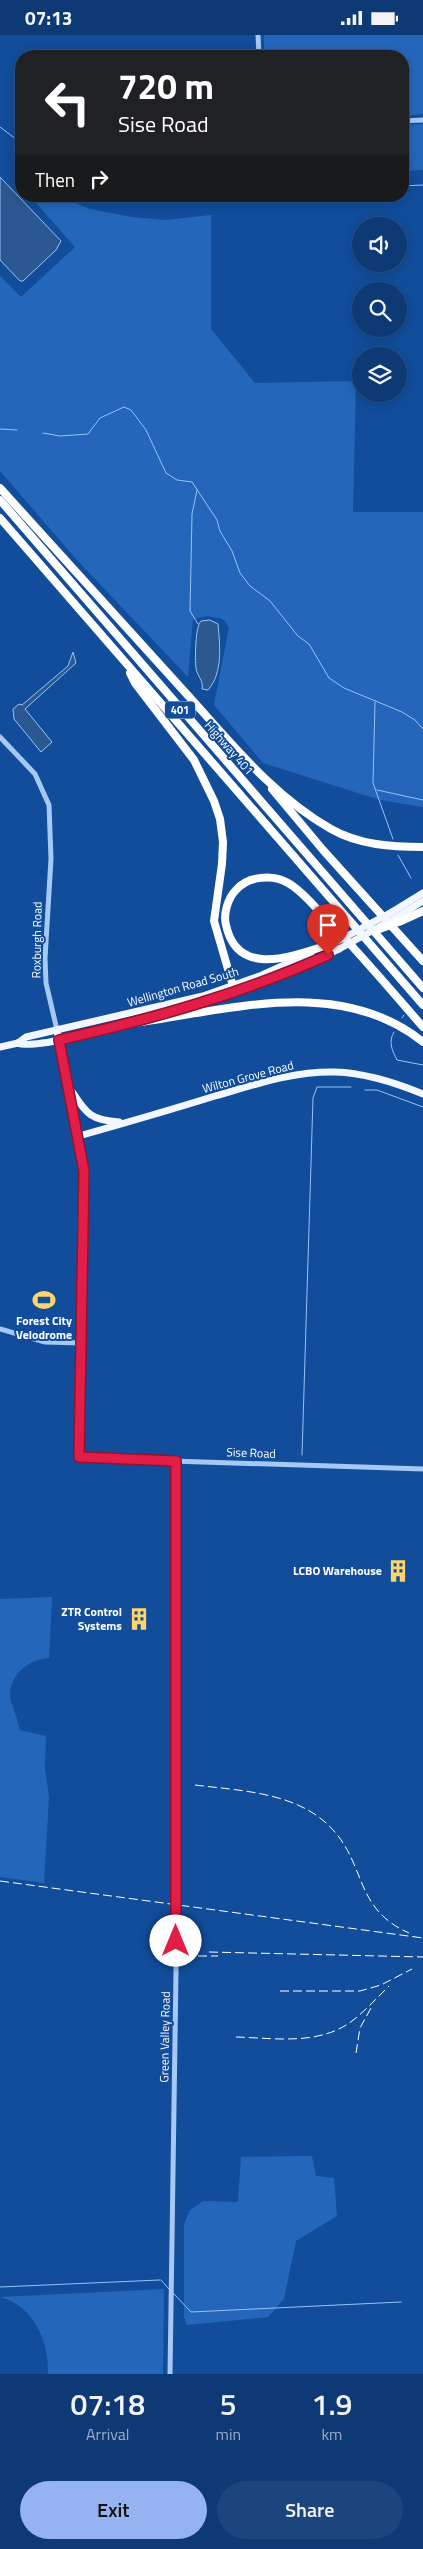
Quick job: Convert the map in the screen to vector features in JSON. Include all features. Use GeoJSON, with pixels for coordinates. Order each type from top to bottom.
{"type":"FeatureCollection","features":[{"type":"Feature","properties":{"kind":"highway"},"geometry":{"type":"LineString","coordinates":[[0,488],[252,765],[323,850],[423,961]]}},
{"type":"Feature","properties":{"kind":"highway","name":"Highway 401"},"geometry":{"type":"LineString","coordinates":[[0,500],[423,988]]}},
{"type":"Feature","properties":{"kind":"highway","name":"Highway 401"},"geometry":{"type":"LineString","coordinates":[[0,518],[423,1005]]}},
{"type":"Feature","properties":{"kind":"highway"},"geometry":{"type":"LineString","coordinates":[[126,665],[135,683],[194,760],[214,801],[220,819],[223,842],[222,864],[214,921],[234,990]]}},
{"type":"Feature","properties":{"kind":"highway"},"geometry":{"type":"LineString","coordinates":[[252,765],[303,812],[333,830],[353,839],[377,844],[423,847]]}},
{"type":"Feature","properties":{"kind":"highway"},"geometry":{"type":"LineString","coordinates":[[337,946],[282,958],[254,959],[242,953],[232,944],[225,921],[228,902],[236,890],[246,883],[262,878],[277,878],[290,883],[334,926],[423,1027]]}},
{"type":"Feature","properties":{"kind":"highway"},"geometry":{"type":"LineString","coordinates":[[376,930],[397,917],[423,911]]}},
{"type":"Feature","properties":{"kind":"highway"},"geometry":{"type":"LineString","coordinates":[[134,1023],[241,1006],[305,1001],[345,1006],[376,1014],[409,1031],[423,1043]]}},
{"type":"Feature","properties":{"kind":"main road"},"geometry":{"type":"LineString","coordinates":[[397,917],[423,893]]}},
{"type":"Feature","properties":{"kind":"main road"},"geometry":{"type":"LineString","coordinates":[[397,917],[423,901]]}},
{"type":"Feature","properties":{"kind":"main road","name":"Wellington Road South"},"geometry":{"type":"LineString","coordinates":[[337,946],[397,917]]}},
{"type":"Feature","properties":{"kind":"main road","name":"Wellington Road South"},"geometry":{"type":"LineString","coordinates":[[0,1047],[18,1043],[26,1037],[234,990],[376,930]]}},
{"type":"Feature","properties":{"kind":"main road"},"geometry":{"type":"LineString","coordinates":[[18,1043],[27,1045],[59,1040],[134,1023],[234,990]]}},
{"type":"Feature","properties":{"kind":"main road","name":"Roxburgh Road"},"geometry":{"type":"LineString","coordinates":[[57,1030],[79,1136]]}},
{"type":"Feature","properties":{"kind":"main road","name":"Wilton Grove Road"},"geometry":{"type":"LineString","coordinates":[[79,1136],[268,1080],[302,1074],[335,1072],[383,1078],[423,1094]]}},
{"type":"Feature","properties":{"kind":"main road"},"geometry":{"type":"LineString","coordinates":[[70,1088],[85,1111],[93,1118],[125,1123]]}},
{"type":"Feature","properties":{"kind":"street"},"geometry":{"type":"LineString","coordinates":[[258,35],[259,50]]}},
{"type":"Feature","properties":{"kind":"street"},"geometry":{"type":"LineString","coordinates":[[409,121],[423,120]]}},
{"type":"Feature","properties":{"kind":"street","name":"Roxburgh Road"},"geometry":{"type":"LineString","coordinates":[[0,737],[35,774],[49,805],[51,859],[46,983],[57,1030]]}},
{"type":"Feature","properties":{"kind":"street","name":"Roxburgh Road"},"geometry":{"type":"LineString","coordinates":[[79,1136],[84,1171],[79,1457]]}},
{"type":"Feature","properties":{"kind":"street"},"geometry":{"type":"LineString","coordinates":[[0,1329],[45,1341],[81,1343]]}},
{"type":"Feature","properties":{"kind":"street","name":"Sise Road"},"geometry":{"type":"LineString","coordinates":[[79,1457],[423,1469]]}},
{"type":"Feature","properties":{"kind":"street","name":"Green Valley Road"},"geometry":{"type":"LineString","coordinates":[[170,2374],[176,1905],[176,1461]]}},
{"type":"Feature","properties":{"kind":"shaded area"},"geometry":{"type":"Polygon","coordinates":[[[264,35],[423,35],[423,114],[409,115],[409,50],[264,50],[264,35]]]}},
{"type":"Feature","properties":{"kind":"shaded area"},"geometry":{"type":"Polygon","coordinates":[[[423,124],[423,170],[409,171],[409,125],[423,124]]]}},
{"type":"Feature","properties":{"kind":"shaded area"},"geometry":{"type":"Polygon","coordinates":[[[0,177],[15,193],[15,202],[24,202],[61,241],[56,250],[23,281],[20,281],[0,260],[0,177]]]}},
{"type":"Feature","properties":{"kind":"shaded area"},"geometry":{"type":"Polygon","coordinates":[[[35,202],[73,202],[90,209],[131,217],[166,220],[211,215],[211,329],[255,383],[352,381],[352,402],[356,402],[353,512],[423,512],[423,807],[380,800],[263,763],[214,705],[229,627],[223,619],[208,616],[193,619],[188,677],[77,560],[0,471],[0,276],[21,297],[75,247],[35,202]]]}},
{"type":"Feature","properties":{"kind":"shaded area"},"geometry":{"type":"Polygon","coordinates":[[[210,620],[218,624],[220,650],[216,676],[208,690],[202,689],[202,683],[196,668],[196,650],[199,624],[201,621],[210,620]]]}},
{"type":"Feature","properties":{"kind":"shaded area"},"geometry":{"type":"Polygon","coordinates":[[[73,652],[76,663],[25,709],[52,742],[41,752],[14,719],[13,709],[19,704],[22,705],[68,666],[73,652]]]}},
{"type":"Feature","properties":{"kind":"shaded area"},"geometry":{"type":"Polygon","coordinates":[[[52,1597],[49,1658],[34,1662],[22,1669],[13,1681],[10,1696],[20,1730],[46,1736],[45,1768],[49,1797],[44,1883],[0,1877],[0,1599],[52,1597]]]}},
{"type":"Feature","properties":{"kind":"shaded area"},"geometry":{"type":"Polygon","coordinates":[[[312,2156],[316,2176],[334,2178],[337,2216],[296,2241],[284,2299],[268,2317],[187,2325],[184,2317],[184,2224],[190,2210],[203,2201],[238,2202],[241,2157],[312,2156]]]}},
{"type":"Feature","properties":{"kind":"shaded area"},"geometry":{"type":"Polygon","coordinates":[[[164,2289],[163,2374],[48,2374],[46,2349],[37,2327],[22,2308],[0,2297],[164,2289]]]}},
{"type":"Feature","properties":{"kind":"waterway"},"geometry":{"type":"LineString","coordinates":[[0,127],[15,138]]}},
{"type":"Feature","properties":{"kind":"waterway"},"geometry":{"type":"LineString","coordinates":[[409,186],[423,185]]}},
{"type":"Feature","properties":{"kind":"waterway"},"geometry":{"type":"LineString","coordinates":[[43,433],[60,436],[88,434],[100,418],[124,407],[131,410],[146,430],[166,473],[177,480],[192,482],[217,520],[220,531],[232,551],[240,573],[250,586],[270,601],[298,636],[309,644],[329,678],[344,688],[402,712],[415,720],[423,729]]}},
{"type":"Feature","properties":{"kind":"waterway"},"geometry":{"type":"LineString","coordinates":[[0,429],[17,430]]}},
{"type":"Feature","properties":{"kind":"waterway"},"geometry":{"type":"LineString","coordinates":[[197,490],[192,514],[190,611],[198,624]]}},
{"type":"Feature","properties":{"kind":"waterway"},"geometry":{"type":"LineString","coordinates":[[375,702],[373,783],[393,839]]}},
{"type":"Feature","properties":{"kind":"waterway"},"geometry":{"type":"LineString","coordinates":[[377,790],[423,800]]}},
{"type":"Feature","properties":{"kind":"waterway"},"geometry":{"type":"LineString","coordinates":[[398,855],[411,878]]}},
{"type":"Feature","properties":{"kind":"waterway"},"geometry":{"type":"LineString","coordinates":[[394,1032],[391,1043],[397,1060],[423,1065]]}},
{"type":"Feature","properties":{"kind":"waterway"},"geometry":{"type":"LineString","coordinates":[[302,1455],[313,1098],[317,1087],[351,1087]]}},
{"type":"Feature","properties":{"kind":"waterway"},"geometry":{"type":"LineString","coordinates":[[365,1090],[377,1090],[423,1107]]}},
{"type":"Feature","properties":{"kind":"waterway"},"geometry":{"type":"LineString","coordinates":[[0,2287],[160,2280]]}},
{"type":"Feature","properties":{"kind":"waterway"},"geometry":{"type":"LineString","coordinates":[[161,2280],[169,2289]]}},
{"type":"Feature","properties":{"kind":"waterway"},"geometry":{"type":"LineString","coordinates":[[173,2293],[191,2312],[401,2302]]}},
{"type":"Feature","properties":{"kind":"railway"},"geometry":{"type":"LineString","coordinates":[[195,1785],[269,1796],[305,1808],[320,1818],[334,1831],[344,1845],[352,1859],[363,1887],[379,1912],[392,1923],[409,1933]]}},
{"type":"Feature","properties":{"kind":"railway"},"geometry":{"type":"LineString","coordinates":[[0,1881],[423,1938]]}},
{"type":"Feature","properties":{"kind":"railway"},"geometry":{"type":"LineString","coordinates":[[209,1952],[423,1957]]}},
{"type":"Feature","properties":{"kind":"railway"},"geometry":{"type":"LineString","coordinates":[[198,1956],[218,1956]]}},
{"type":"Feature","properties":{"kind":"railway"},"geometry":{"type":"LineString","coordinates":[[280,1991],[360,1991],[381,1985],[412,1969]]}},
{"type":"Feature","properties":{"kind":"railway"},"geometry":{"type":"LineString","coordinates":[[236,2037],[296,2039],[325,2034],[339,2029],[352,2021],[389,1986]]}},
{"type":"Feature","properties":{"kind":"railway"},"geometry":{"type":"LineString","coordinates":[[356,2053],[360,2028],[371,2008]]}},
{"type":"Feature","properties":{"kind":"place","name":"Forest City Velodrome"},"geometry":{"type":"Point","coordinates":[44,1300]}},
{"type":"Feature","properties":{"kind":"place","name":"LCBO Warehouse"},"geometry":{"type":"Point","coordinates":[398,1571]}},
{"type":"Feature","properties":{"kind":"place","name":"ZTR Control Systems"},"geometry":{"type":"Point","coordinates":[139,1619]}},
{"type":"Feature","properties":{"kind":"route"},"geometry":{"type":"LineString","coordinates":[[176,1941],[176,1461],[79,1457],[84,1171],[70,1088],[59,1040],[134,1023],[205,1003],[278,977],[328,955]]}}]}
